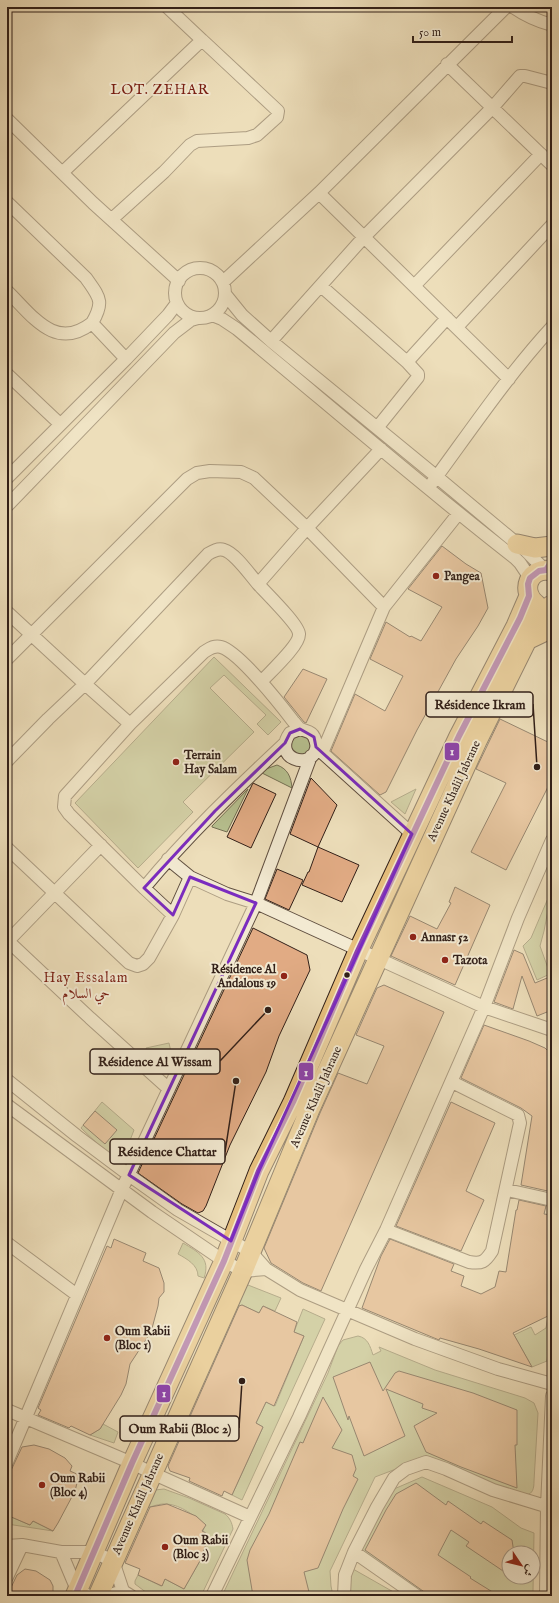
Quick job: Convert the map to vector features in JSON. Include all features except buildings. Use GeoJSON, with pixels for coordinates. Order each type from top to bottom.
{"type":"FeatureCollection","features":[{"type":"Feature","properties":{"kind":"main road"},"geometry":{"type":"LineString","coordinates":[[517,544],[535,548],[552,546]]}},
{"type":"Feature","properties":{"kind":"main road"},"geometry":{"type":"LineString","coordinates":[[542,574],[538,605],[551,606]]}},
{"type":"Feature","properties":{"kind":"main road","name":"Avenue Khalil Jabrane"},"geometry":{"type":"LineString","coordinates":[[80,1594],[94,1552],[132,1463],[224,1261],[259,1171],[293,1102],[358,951],[459,736],[542,574]]}},
{"type":"Feature","properties":{"kind":"main road","name":"Avenue Khalil Jabrane"},"geometry":{"type":"LineString","coordinates":[[98,1596],[243,1271],[310,1109],[477,741],[526,640],[539,618],[551,606]]}},
{"type":"Feature","properties":{"kind":"main road"},"geometry":{"type":"LineString","coordinates":[[526,640],[552,628]]}},
{"type":"Feature","properties":{"kind":"street"},"geometry":{"type":"LineString","coordinates":[[112,219],[164,172],[190,145],[197,141],[248,138],[257,134],[277,118],[278,111],[167,7]]}},
{"type":"Feature","properties":{"kind":"street"},"geometry":{"type":"LineString","coordinates":[[223,282],[319,193],[506,7]]}},
{"type":"Feature","properties":{"kind":"street"},"geometry":{"type":"LineString","coordinates":[[513,7],[525,16],[536,21],[552,25]]}},
{"type":"Feature","properties":{"kind":"street"},"geometry":{"type":"LineString","coordinates":[[63,172],[202,40]]}},
{"type":"Feature","properties":{"kind":"street"},"geometry":{"type":"LineString","coordinates":[[447,64],[552,165]]}},
{"type":"Feature","properties":{"kind":"street"},"geometry":{"type":"LineString","coordinates":[[271,341],[364,237],[492,107],[520,76],[552,83]]}},
{"type":"Feature","properties":{"kind":"street"},"geometry":{"type":"LineString","coordinates":[[7,119],[144,250],[179,281]]}},
{"type":"Feature","properties":{"kind":"street"},"geometry":{"type":"LineString","coordinates":[[414,286],[541,154]]}},
{"type":"Feature","properties":{"kind":"street"},"geometry":{"type":"LineString","coordinates":[[319,193],[509,379]]}},
{"type":"Feature","properties":{"kind":"street"},"geometry":{"type":"LineString","coordinates":[[7,202],[86,278],[99,301],[99,311],[92,323],[87,326],[67,335],[55,333],[41,324],[7,291]]}},
{"type":"Feature","properties":{"kind":"street"},"geometry":{"type":"LineString","coordinates":[[457,327],[552,225]]}},
{"type":"Feature","properties":{"kind":"street"},"geometry":{"type":"LineString","coordinates":[[7,506],[174,333],[191,320],[212,315],[221,306],[225,294],[223,282],[215,272],[202,268],[190,270],[179,281],[175,290],[177,302],[186,313],[198,318]]}},
{"type":"Feature","properties":{"kind":"street"},"geometry":{"type":"LineString","coordinates":[[321,286],[407,362],[418,374],[418,377],[377,428]]}},
{"type":"Feature","properties":{"kind":"street"},"geometry":{"type":"LineString","coordinates":[[225,294],[242,315],[271,341],[437,476],[517,544],[542,574]]}},
{"type":"Feature","properties":{"kind":"street"},"geometry":{"type":"LineString","coordinates":[[7,478],[126,359],[168,315],[177,302]]}},
{"type":"Feature","properties":{"kind":"street"},"geometry":{"type":"LineString","coordinates":[[212,315],[222,319],[237,329],[427,489],[514,558],[524,568],[542,574]]}},
{"type":"Feature","properties":{"kind":"street"},"geometry":{"type":"LineString","coordinates":[[407,362],[447,318]]}},
{"type":"Feature","properties":{"kind":"street"},"geometry":{"type":"LineString","coordinates":[[92,323],[126,359]]}},
{"type":"Feature","properties":{"kind":"street"},"geometry":{"type":"LineString","coordinates":[[427,489],[535,345],[552,327]]}},
{"type":"Feature","properties":{"kind":"street"},"geometry":{"type":"LineString","coordinates":[[7,374],[60,424]]}},
{"type":"Feature","properties":{"kind":"street"},"geometry":{"type":"LineString","coordinates":[[258,584],[307,528],[381,449]]}},
{"type":"Feature","properties":{"kind":"street"},"geometry":{"type":"LineString","coordinates":[[7,659],[187,479],[197,473],[210,471],[241,472],[254,478],[307,528],[384,607]]}},
{"type":"Feature","properties":{"kind":"street"},"geometry":{"type":"LineString","coordinates":[[7,1462],[122,1189],[256,904],[317,752],[384,607],[458,514]]}},
{"type":"Feature","properties":{"kind":"street"},"geometry":{"type":"LineString","coordinates":[[7,761],[85,684],[208,554],[217,549],[225,550],[242,565],[293,623],[299,634],[298,640],[291,650],[261,682]]}},
{"type":"Feature","properties":{"kind":"street"},"geometry":{"type":"LineString","coordinates":[[7,612],[130,724]]}},
{"type":"Feature","properties":{"kind":"street"},"geometry":{"type":"LineString","coordinates":[[173,915],[69,814],[64,807],[63,801],[64,796],[70,788],[130,724],[204,652],[213,647],[219,646],[226,649],[261,682],[300,729],[311,732],[316,742],[317,752],[412,834]]}},
{"type":"Feature","properties":{"kind":"street"},"geometry":{"type":"LineString","coordinates":[[144,888],[168,859],[233,792],[285,743],[290,733],[300,729]]}},
{"type":"Feature","properties":{"kind":"street"},"geometry":{"type":"LineString","coordinates":[[285,743],[286,751],[290,757],[297,760],[305,760],[317,752]]}},
{"type":"Feature","properties":{"kind":"street"},"geometry":{"type":"LineString","coordinates":[[212,1596],[366,1269],[386,1230],[484,1007],[518,918],[552,840]]}},
{"type":"Feature","properties":{"kind":"street"},"geometry":{"type":"LineString","coordinates":[[101,845],[7,941],[169,1089]]}},
{"type":"Feature","properties":{"kind":"street"},"geometry":{"type":"LineString","coordinates":[[7,848],[129,963],[137,966],[143,964],[149,958],[173,915],[190,877]]}},
{"type":"Feature","properties":{"kind":"street"},"geometry":{"type":"LineString","coordinates":[[168,859],[190,877],[226,894],[256,904],[377,960],[484,1007],[552,1030]]}},
{"type":"Feature","properties":{"kind":"street"},"geometry":{"type":"LineString","coordinates":[[7,1080],[129,1175],[178,1210],[251,1252],[266,1269],[300,1290],[415,1339],[484,1364],[552,1384]]}},
{"type":"Feature","properties":{"kind":"street"},"geometry":{"type":"LineString","coordinates":[[386,1230],[477,1264],[486,1260],[492,1251],[507,1190],[520,1124],[518,1115],[452,1082]]}},
{"type":"Feature","properties":{"kind":"street"},"geometry":{"type":"LineString","coordinates":[[7,1105],[224,1261],[243,1271],[266,1269]]}},
{"type":"Feature","properties":{"kind":"street"},"geometry":{"type":"LineString","coordinates":[[507,1190],[552,1200]]}},
{"type":"Feature","properties":{"kind":"street"},"geometry":{"type":"LineString","coordinates":[[7,1243],[77,1295]]}},
{"type":"Feature","properties":{"kind":"street"},"geometry":{"type":"LineString","coordinates":[[544,1593],[549,1507],[552,1396]]}},
{"type":"Feature","properties":{"kind":"street"},"geometry":{"type":"LineString","coordinates":[[7,1410],[132,1463],[250,1517]]}},
{"type":"Feature","properties":{"kind":"street"},"geometry":{"type":"LineString","coordinates":[[346,1596],[344,1595],[345,1575],[354,1552],[394,1478],[406,1469],[426,1462],[446,1469],[493,1490],[549,1507]]}},
{"type":"Feature","properties":{"kind":"street"},"geometry":{"type":"LineString","coordinates":[[7,1546],[22,1546],[61,1552],[94,1552],[113,1562],[127,1594],[107,1596]]}},
{"type":"Feature","properties":{"kind":"street"},"geometry":{"type":"LineString","coordinates":[[7,1577],[22,1546]]}},
{"type":"Feature","properties":{"kind":"street"},"geometry":{"type":"LineString","coordinates":[[61,1552],[80,1594]]}},
{"type":"Feature","properties":{"kind":"street"},"geometry":{"type":"LineString","coordinates":[[354,1552],[416,1596]]}},
{"type":"Feature","properties":{"kind":"highlighted area"},"geometry":{"type":"Polygon","coordinates":[[[300,729],[314,737],[316,747],[412,834],[259,1171],[231,1241],[129,1175],[256,903],[190,877],[173,915],[144,888],[215,811],[285,743],[290,733],[300,729]]]}},
{"type":"Feature","properties":{"kind":"green space","name":"Terrain Hay Salam"},"geometry":{"type":"Polygon","coordinates":[[[214,657],[281,722],[268,735],[257,724],[266,715],[224,675],[210,688],[254,732],[183,802],[193,812],[138,868],[75,803],[214,657]]]}},
{"type":"Feature","properties":{"kind":"green space"},"geometry":{"type":"Polygon","coordinates":[[[297,733],[311,737],[310,755],[291,754],[290,739],[297,733]]]}},
{"type":"Feature","properties":{"kind":"green space"},"geometry":{"type":"Polygon","coordinates":[[[277,765],[284,769],[288,774],[291,780],[292,788],[262,773],[266,769],[277,765]]]}},
{"type":"Feature","properties":{"kind":"green space"},"geometry":{"type":"Polygon","coordinates":[[[248,789],[227,832],[212,827],[212,826],[248,789]]]}},
{"type":"Feature","properties":{"kind":"green space"},"geometry":{"type":"Polygon","coordinates":[[[416,789],[405,814],[391,802],[416,789]]]}},
{"type":"Feature","properties":{"kind":"green space"},"geometry":{"type":"Polygon","coordinates":[[[552,889],[540,946],[549,971],[552,970],[552,973],[537,980],[523,946],[531,938],[552,889]]]}},
{"type":"Feature","properties":{"kind":"green space"},"geometry":{"type":"Polygon","coordinates":[[[169,1043],[173,1061],[152,1067],[146,1048],[169,1043]]]}},
{"type":"Feature","properties":{"kind":"green space"},"geometry":{"type":"Polygon","coordinates":[[[102,1102],[134,1130],[122,1161],[102,1148],[81,1128],[102,1102]]]}},
{"type":"Feature","properties":{"kind":"green space"},"geometry":{"type":"Polygon","coordinates":[[[183,1243],[194,1249],[202,1256],[206,1265],[204,1278],[198,1276],[198,1272],[194,1266],[178,1254],[183,1243]]]}},
{"type":"Feature","properties":{"kind":"green space"},"geometry":{"type":"Polygon","coordinates":[[[244,1285],[248,1285],[281,1298],[275,1311],[263,1306],[259,1313],[242,1305],[229,1312],[244,1285]]]}},
{"type":"Feature","properties":{"kind":"green space"},"geometry":{"type":"Polygon","coordinates":[[[551,1297],[552,1319],[547,1361],[532,1367],[514,1335],[531,1327],[535,1335],[546,1328],[551,1297]]]}},
{"type":"Feature","properties":{"kind":"green space"},"geometry":{"type":"Polygon","coordinates":[[[303,1309],[325,1319],[242,1500],[232,1495],[263,1427],[256,1423],[266,1402],[275,1406],[304,1336],[294,1332],[303,1309]]]}},
{"type":"Feature","properties":{"kind":"green space"},"geometry":{"type":"Polygon","coordinates":[[[358,1336],[364,1339],[370,1346],[373,1355],[381,1351],[379,1347],[435,1370],[525,1398],[534,1403],[538,1413],[533,1490],[526,1495],[417,1461],[375,1477],[330,1571],[333,1596],[222,1596],[328,1373],[338,1346],[343,1340],[358,1336]]]}},
{"type":"Feature","properties":{"kind":"green space"},"geometry":{"type":"Polygon","coordinates":[[[103,1424],[118,1432],[114,1443],[90,1435],[100,1429],[103,1424]]]}},
{"type":"Feature","properties":{"kind":"green space"},"geometry":{"type":"Polygon","coordinates":[[[422,1477],[492,1507],[521,1528],[534,1533],[534,1545],[501,1545],[501,1585],[533,1585],[533,1591],[530,1596],[424,1596],[360,1551],[394,1489],[422,1477]]]}},
{"type":"Feature","properties":{"kind":"green space"},"geometry":{"type":"Polygon","coordinates":[[[164,1489],[225,1514],[231,1523],[233,1529],[201,1596],[151,1596],[135,1584],[138,1575],[161,1586],[165,1579],[184,1589],[201,1559],[209,1535],[203,1531],[205,1525],[177,1506],[164,1504],[145,1508],[155,1490],[164,1489]]]}},
{"type":"Feature","properties":{"kind":"green space"},"geometry":{"type":"Polygon","coordinates":[[[7,1508],[11,1510],[9,1516],[30,1525],[33,1521],[53,1531],[7,1524],[7,1508]]]}},
{"type":"Feature","properties":{"kind":"green space"},"geometry":{"type":"Polygon","coordinates":[[[353,1569],[397,1594],[395,1596],[352,1596],[349,1592],[349,1579],[353,1569]]]}},
{"type":"Feature","properties":{"kind":"transit line","name":"1"},"geometry":{"type":"LineString","coordinates":[[75,1596],[132,1463],[224,1261],[259,1171],[293,1102],[358,951],[459,736],[520,618],[529,596],[528,584],[530,578],[539,571],[546,570],[552,561]]}},
{"type":"Feature","properties":{"kind":"place","name":"Pangea"},"geometry":{"type":"Point","coordinates":[436,576]}},
{"type":"Feature","properties":{"kind":"place","name":"Terrain Hay Salam"},"geometry":{"type":"Point","coordinates":[176,762]}},
{"type":"Feature","properties":{"kind":"place","name":"Résidence Ikram"},"geometry":{"type":"Point","coordinates":[537,767]}},
{"type":"Feature","properties":{"kind":"place","name":"Annasr 52"},"geometry":{"type":"Point","coordinates":[413,937]}},
{"type":"Feature","properties":{"kind":"place","name":"Tazota"},"geometry":{"type":"Point","coordinates":[445,960]}},
{"type":"Feature","properties":{"kind":"place","name":"Résidence Al Andalous 19"},"geometry":{"type":"Point","coordinates":[284,976]}},
{"type":"Feature","properties":{"kind":"place","name":"Résidence Al Wissam"},"geometry":{"type":"Point","coordinates":[268,1010]}},
{"type":"Feature","properties":{"kind":"place","name":"Résidence Chattar"},"geometry":{"type":"Point","coordinates":[236,1081]}},
{"type":"Feature","properties":{"kind":"place","name":"Oum Rabii (Bloc 1)"},"geometry":{"type":"Point","coordinates":[107,1338]}},
{"type":"Feature","properties":{"kind":"place","name":"Oum Rabii (Bloc 2)"},"geometry":{"type":"Point","coordinates":[242,1381]}},
{"type":"Feature","properties":{"kind":"place","name":"Oum Rabii (Bloc 4)"},"geometry":{"type":"Point","coordinates":[42,1485]}},
{"type":"Feature","properties":{"kind":"place","name":"Oum Rabii (Bloc 3)"},"geometry":{"type":"Point","coordinates":[165,1547]}},
{"type":"Feature","properties":{"kind":"district","name":"LOT. ZEHAR"},"geometry":{"type":"Point","coordinates":[160,90]}},
{"type":"Feature","properties":{"kind":"district","name":"Hay Essalam حي السلام"},"geometry":{"type":"Point","coordinates":[86,986]}}]}
